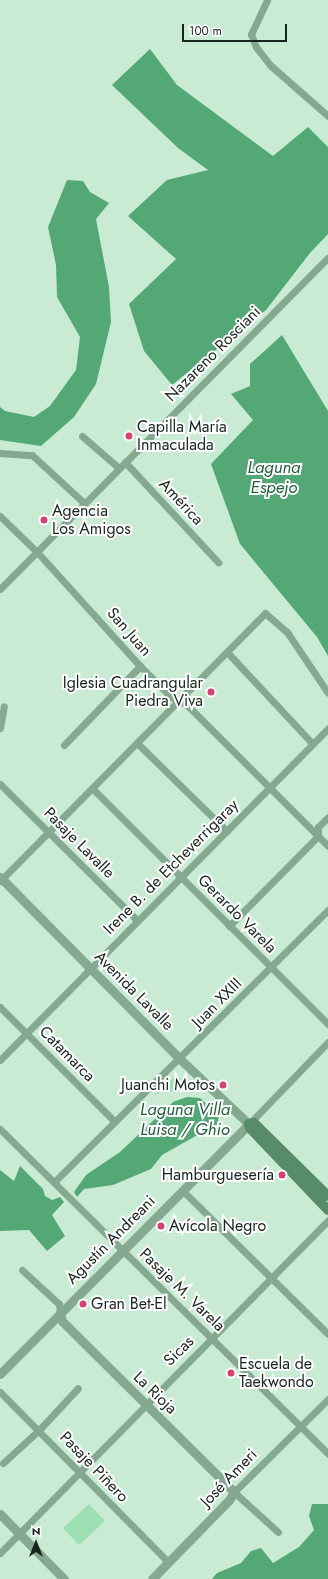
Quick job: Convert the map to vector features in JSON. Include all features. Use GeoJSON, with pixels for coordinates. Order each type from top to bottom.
{"type":"FeatureCollection","features":[{"type":"Feature","properties":{"kind":"main road","name":"Avenida Lavalle"},"geometry":{"type":"LineString","coordinates":[[328,1196],[254,1123],[249,1124],[250,1128],[328,1210]]}},
{"type":"Feature","properties":{"kind":"street"},"geometry":{"type":"LineString","coordinates":[[267,0],[251,34],[256,47],[270,65],[328,116]]}},
{"type":"Feature","properties":{"kind":"street","name":"Nazareno Rosciani"},"geometry":{"type":"LineString","coordinates":[[0,589],[38,553],[84,503],[328,258]]}},
{"type":"Feature","properties":{"kind":"street"},"geometry":{"type":"LineString","coordinates":[[82,436],[119,468]]}},
{"type":"Feature","properties":{"kind":"street"},"geometry":{"type":"LineString","coordinates":[[0,452],[32,455],[84,503]]}},
{"type":"Feature","properties":{"kind":"street","name":"América"},"geometry":{"type":"LineString","coordinates":[[125,462],[218,562]]}},
{"type":"Feature","properties":{"kind":"street","name":"San Juan"},"geometry":{"type":"LineString","coordinates":[[0,516],[38,553],[140,666],[178,701],[187,705],[328,846]]}},
{"type":"Feature","properties":{"kind":"street"},"geometry":{"type":"LineString","coordinates":[[1,879],[265,613],[287,632],[328,693]]}},
{"type":"Feature","properties":{"kind":"street"},"geometry":{"type":"LineString","coordinates":[[227,652],[312,743]]}},
{"type":"Feature","properties":{"kind":"street"},"geometry":{"type":"LineString","coordinates":[[64,745],[140,666]]}},
{"type":"Feature","properties":{"kind":"street"},"geometry":{"type":"LineString","coordinates":[[0,728],[4,706]]}},
{"type":"Feature","properties":{"kind":"street","name":"Irene B. de Etcheverrigaray"},"geometry":{"type":"LineString","coordinates":[[0,1060],[328,728]]}},
{"type":"Feature","properties":{"kind":"street"},"geometry":{"type":"LineString","coordinates":[[137,743],[227,831]]}},
{"type":"Feature","properties":{"kind":"street","name":"Pasaje Lavalle"},"geometry":{"type":"LineString","coordinates":[[0,784],[138,921]]}},
{"type":"Feature","properties":{"kind":"street","name":"Gerardo Varela"},"geometry":{"type":"LineString","coordinates":[[92,788],[328,1024]]}},
{"type":"Feature","properties":{"kind":"street"},"geometry":{"type":"LineString","coordinates":[[229,926],[318,836],[318,827],[328,817]]}},
{"type":"Feature","properties":{"kind":"street","name":"Avenida Lavalle"},"geometry":{"type":"LineString","coordinates":[[1,879],[180,1059],[249,1124]]}},
{"type":"Feature","properties":{"kind":"street","name":"Juan XXIII"},"geometry":{"type":"LineString","coordinates":[[54,1182],[114,1121],[180,1059],[272,968],[328,910]]}},
{"type":"Feature","properties":{"kind":"street","name":"Catamarca"},"geometry":{"type":"LineString","coordinates":[[0,1007],[114,1121]]}},
{"type":"Feature","properties":{"kind":"street","name":"Agustín Andreani"},"geometry":{"type":"LineString","coordinates":[[0,1374],[249,1124],[328,1042]]}},
{"type":"Feature","properties":{"kind":"street","name":"Pasaje M. Varela"},"geometry":{"type":"LineString","coordinates":[[0,1129],[328,1454]]}},
{"type":"Feature","properties":{"kind":"street"},"geometry":{"type":"LineString","coordinates":[[182,1190],[328,1334]]}},
{"type":"Feature","properties":{"kind":"street","name":"Sicas"},"geometry":{"type":"LineString","coordinates":[[0,1553],[328,1220]]}},
{"type":"Feature","properties":{"kind":"street","name":"La Rioja"},"geometry":{"type":"LineString","coordinates":[[22,1270],[59,1304],[62,1321],[234,1492],[278,1532]]}},
{"type":"Feature","properties":{"kind":"street"},"geometry":{"type":"LineString","coordinates":[[3,1463],[39,1430],[78,1388]]}},
{"type":"Feature","properties":{"kind":"street","name":"Pasaje Piñero"},"geometry":{"type":"LineString","coordinates":[[0,1392],[167,1561]]}},
{"type":"Feature","properties":{"kind":"street","name":"José Ameri"},"geometry":{"type":"LineString","coordinates":[[152,1579],[167,1561],[229,1500],[234,1492],[328,1399]]}},
{"type":"Feature","properties":{"kind":"street"},"geometry":{"type":"LineString","coordinates":[[0,1514],[64,1579]]}},
{"type":"Feature","properties":{"kind":"shaded area"},"geometry":{"type":"Polygon","coordinates":[[[176,1075],[190,1085],[177,1092],[163,1091],[153,1096],[176,1075]]]}},
{"type":"Feature","properties":{"kind":"shaded area"},"geometry":{"type":"Polygon","coordinates":[[[89,1504],[105,1521],[79,1545],[63,1528],[89,1504]]]}},
{"type":"Feature","properties":{"kind":"water"},"geometry":{"type":"Polygon","coordinates":[[[150,49],[177,85],[273,156],[308,127],[328,147],[328,234],[310,253],[266,310],[172,385],[144,351],[129,304],[176,259],[128,216],[167,180],[208,170],[178,148],[112,85],[150,49]]]}},
{"type":"Feature","properties":{"kind":"water"},"geometry":{"type":"Polygon","coordinates":[[[67,180],[83,181],[90,192],[109,203],[96,219],[109,287],[111,322],[96,384],[74,417],[41,446],[0,440],[0,407],[5,411],[34,417],[50,406],[76,370],[80,337],[57,297],[56,265],[48,227],[67,180]]]}},
{"type":"Feature","properties":{"kind":"water","name":"Laguna Espejo"},"geometry":{"type":"Polygon","coordinates":[[[282,335],[328,411],[328,656],[317,637],[240,544],[211,464],[253,420],[231,394],[250,386],[250,364],[282,335]]]}},
{"type":"Feature","properties":{"kind":"water","name":"Laguna Villa Luisa / Ghio"},"geometry":{"type":"Polygon","coordinates":[[[187,1097],[200,1098],[219,1116],[217,1124],[162,1155],[151,1169],[113,1185],[84,1189],[77,1197],[74,1192],[86,1175],[120,1152],[173,1102],[187,1097]]]}},
{"type":"Feature","properties":{"kind":"water"},"geometry":{"type":"Polygon","coordinates":[[[20,1166],[43,1189],[45,1196],[52,1200],[60,1197],[64,1202],[52,1215],[65,1236],[47,1251],[29,1230],[0,1231],[0,1170],[14,1181],[20,1166]]]}},
{"type":"Feature","properties":{"kind":"water"},"geometry":{"type":"Polygon","coordinates":[[[312,1504],[328,1504],[328,1579],[212,1579],[217,1573],[241,1563],[251,1551],[261,1548],[273,1563],[299,1547],[314,1530],[309,1516],[312,1504]]]}},
{"type":"Feature","properties":{"kind":"place","name":"Capilla María Inmaculada"},"geometry":{"type":"Point","coordinates":[129,436]}},
{"type":"Feature","properties":{"kind":"place","name":"Agencia Los Amigos"},"geometry":{"type":"Point","coordinates":[44,520]}},
{"type":"Feature","properties":{"kind":"place","name":"Iglesia Cuadrangular Piedra Viva"},"geometry":{"type":"Point","coordinates":[211,692]}},
{"type":"Feature","properties":{"kind":"place","name":"Juanchi Motos"},"geometry":{"type":"Point","coordinates":[223,1085]}},
{"type":"Feature","properties":{"kind":"place","name":"Hamburguesería"},"geometry":{"type":"Point","coordinates":[282,1175]}},
{"type":"Feature","properties":{"kind":"place","name":"Avícola Negro"},"geometry":{"type":"Point","coordinates":[161,1226]}},
{"type":"Feature","properties":{"kind":"place","name":"Gran Bet-El"},"geometry":{"type":"Point","coordinates":[83,1304]}},
{"type":"Feature","properties":{"kind":"place","name":"Escuela de Taekwondo"},"geometry":{"type":"Point","coordinates":[231,1373]}}]}
